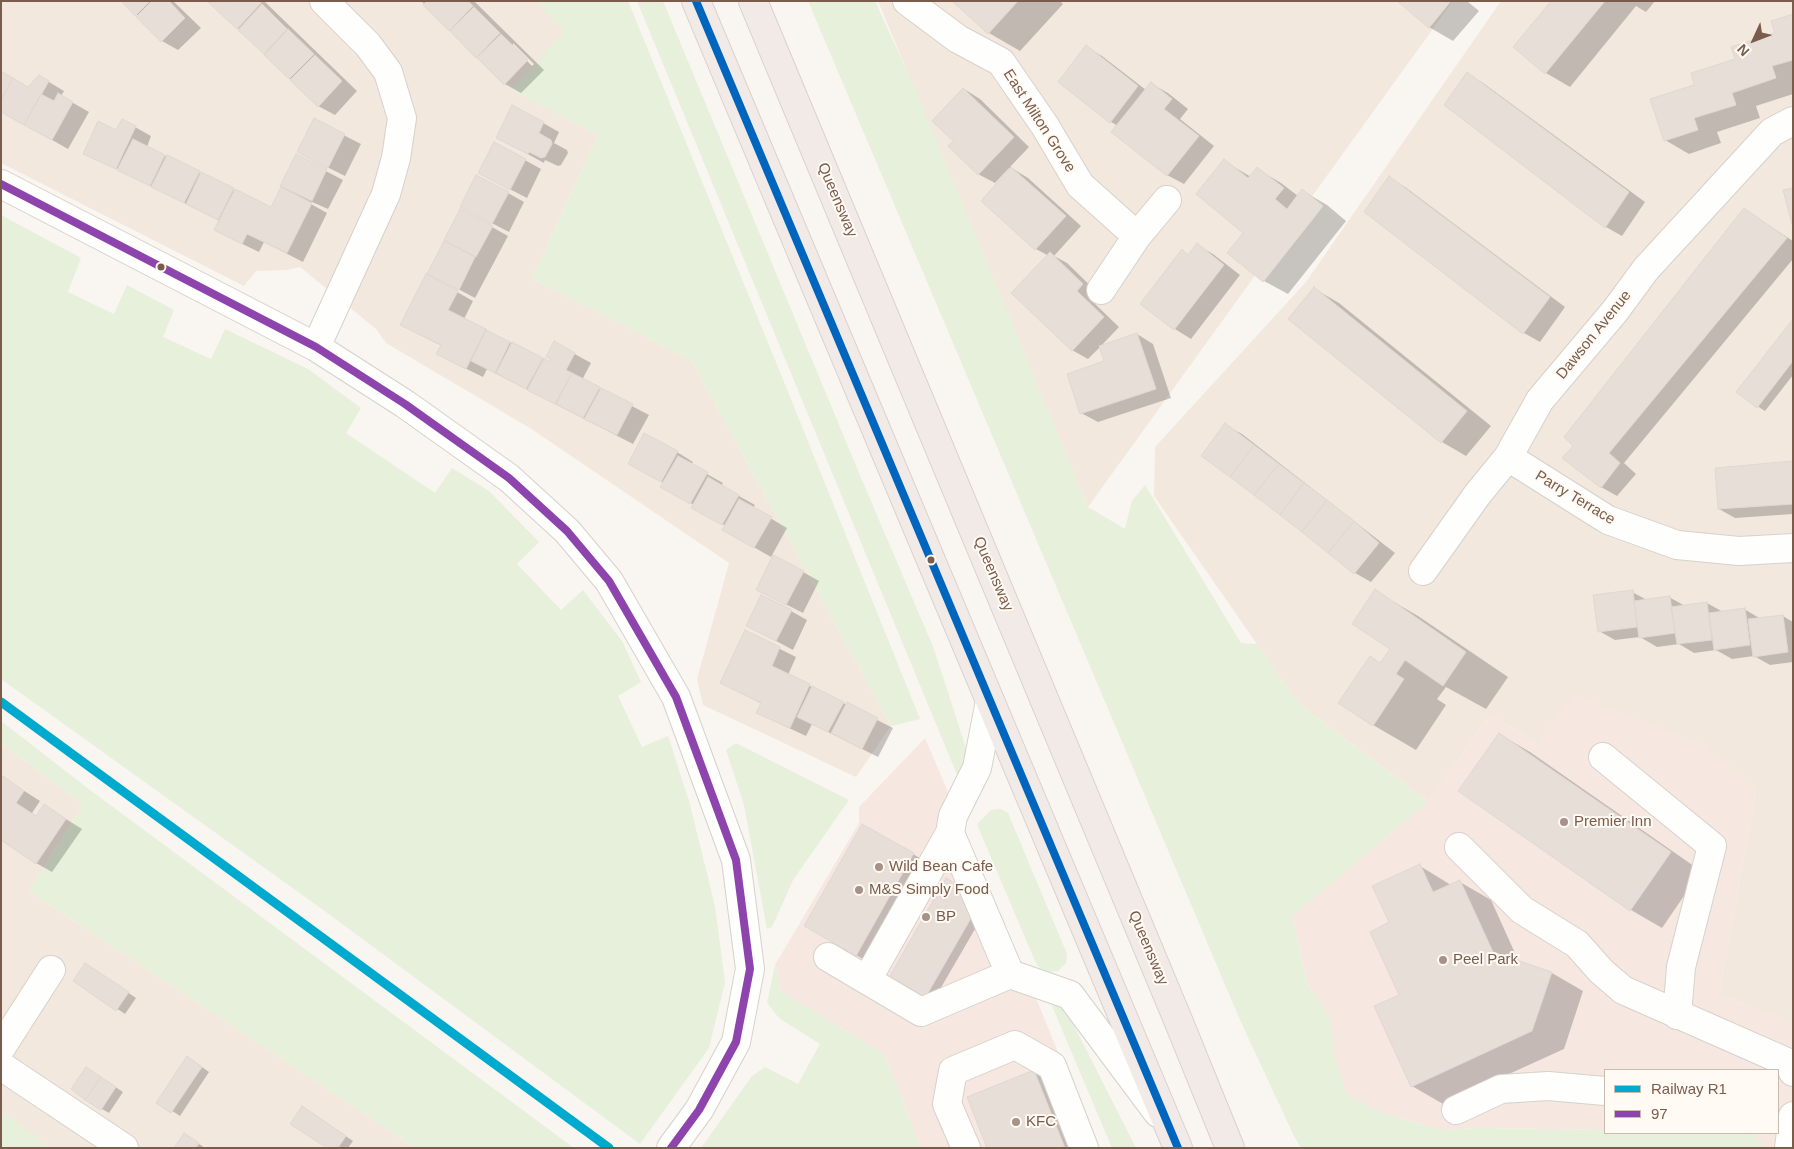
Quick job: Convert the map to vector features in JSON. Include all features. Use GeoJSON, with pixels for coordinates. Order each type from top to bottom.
{"type":"FeatureCollection","features":[{"type":"Feature","properties":{"kind":"highway"},"geometry":{"type":"LineString","coordinates":[[696,1],[1174,1138]]}},
{"type":"Feature","properties":{"kind":"highway","name":"Queensway"},"geometry":{"type":"LineString","coordinates":[[753,1],[1230,1148]]}},
{"type":"Feature","properties":{"kind":"street"},"geometry":{"type":"LineString","coordinates":[[316,347],[386,194],[396,158],[402,118],[388,72],[368,45],[324,1]]}},
{"type":"Feature","properties":{"kind":"street","name":"East Milton Grove"},"geometry":{"type":"LineString","coordinates":[[906,1],[958,39],[1001,62],[1045,126],[1080,185],[1137,236]]}},
{"type":"Feature","properties":{"kind":"street","name":"Dawson Avenue"},"geometry":{"type":"LineString","coordinates":[[1422,571],[1477,495],[1508,457],[1540,400],[1615,311],[1646,269],[1772,132],[1793,121]]}},
{"type":"Feature","properties":{"kind":"street"},"geometry":{"type":"LineString","coordinates":[[1,184],[316,347],[405,404],[509,478],[567,530],[610,581],[676,698],[736,860],[750,969],[736,1042],[699,1110],[671,1148]]}},
{"type":"Feature","properties":{"kind":"street"},"geometry":{"type":"LineString","coordinates":[[1101,290],[1137,236],[1167,200]]}},
{"type":"Feature","properties":{"kind":"street","name":"Parry Terrace"},"geometry":{"type":"LineString","coordinates":[[1508,457],[1608,520],[1677,545],[1739,552],[1793,548]]}},
{"type":"Feature","properties":{"kind":"street"},"geometry":{"type":"LineString","coordinates":[[867,980],[950,833],[953,816],[977,768],[990,701]]}},
{"type":"Feature","properties":{"kind":"street"},"geometry":{"type":"LineString","coordinates":[[1603,757],[1712,846],[1681,967],[1678,1015]]}},
{"type":"Feature","properties":{"kind":"street"},"geometry":{"type":"LineString","coordinates":[[950,833],[1010,974]]}},
{"type":"Feature","properties":{"kind":"street"},"geometry":{"type":"LineString","coordinates":[[1459,847],[1522,910],[1577,944],[1601,971],[1623,990],[1791,1064],[1793,1072]]}},
{"type":"Feature","properties":{"kind":"street"},"geometry":{"type":"LineString","coordinates":[[828,957],[921,1012],[1010,974],[1070,995],[1174,1138]]}},
{"type":"Feature","properties":{"kind":"street"},"geometry":{"type":"LineString","coordinates":[[1,1048],[51,970]]}},
{"type":"Feature","properties":{"kind":"street"},"geometry":{"type":"LineString","coordinates":[[966,1148],[947,1104],[953,1071],[1015,1045],[1052,1066],[1084,1148]]}},
{"type":"Feature","properties":{"kind":"street"},"geometry":{"type":"LineString","coordinates":[[1,1066],[124,1148]]}},
{"type":"Feature","properties":{"kind":"street"},"geometry":{"type":"LineString","coordinates":[[1456,1110],[1502,1089],[1548,1086],[1604,1091]]}},
{"type":"Feature","properties":{"kind":"shaded area"},"geometry":{"type":"Polygon","coordinates":[[[1,1],[537,1],[565,32],[513,90],[598,135],[532,279],[691,360],[891,726],[856,777],[703,705],[697,679],[729,563],[530,428],[386,343],[376,329],[300,267],[286,270],[256,271],[244,286],[1,163],[1,1]]]}},
{"type":"Feature","properties":{"kind":"shaded area"},"geometry":{"type":"Polygon","coordinates":[[[878,1],[1453,1],[1088,507],[878,1]]]}},
{"type":"Feature","properties":{"kind":"shaded area"},"geometry":{"type":"Polygon","coordinates":[[[1501,1],[1793,1],[1793,1024],[1719,994],[1756,790],[1537,743],[1490,715],[1428,802],[1298,703],[1154,496],[1155,447],[1306,282],[1501,1]]]}},
{"type":"Feature","properties":{"kind":"shaded area"},"geometry":{"type":"Polygon","coordinates":[[[1574,695],[1705,744],[1756,790],[1719,994],[1793,1024],[1793,1148],[1763,1148],[1760,1140],[1752,1134],[1779,1134],[1779,1069],[1604,1069],[1604,1130],[1479,1128],[1441,1130],[1374,1110],[1347,1094],[1335,1058],[1330,1018],[1307,984],[1292,916],[1428,802],[1490,715],[1537,743],[1574,695]]]}},
{"type":"Feature","properties":{"kind":"shaded area"},"geometry":{"type":"Polygon","coordinates":[[[925,738],[1036,998],[1097,1148],[921,1148],[884,1054],[781,991],[775,965],[859,823],[859,807],[925,738]]]}},
{"type":"Feature","properties":{"kind":"shaded area"},"geometry":{"type":"Polygon","coordinates":[[[1,743],[83,805],[29,891],[416,1148],[1,1148],[1,743]]]}},
{"type":"Feature","properties":{"kind":"green space"},"geometry":{"type":"Polygon","coordinates":[[[537,1],[628,1],[920,719],[891,726],[691,360],[532,279],[598,135],[512,90],[564,32],[537,1]]]}},
{"type":"Feature","properties":{"kind":"green space"},"geometry":{"type":"Polygon","coordinates":[[[637,1],[663,1],[934,649],[971,764],[958,777],[637,1]]]}},
{"type":"Feature","properties":{"kind":"green space"},"geometry":{"type":"Polygon","coordinates":[[[808,1],[875,1],[913,84],[1088,507],[1125,529],[1132,501],[1145,485],[1241,643],[1257,644],[1298,703],[1428,802],[1292,916],[1307,984],[1330,1018],[1335,1058],[1347,1094],[1374,1110],[1441,1130],[1479,1128],[1604,1130],[1604,1134],[1752,1134],[1760,1140],[1763,1148],[1301,1148],[1240,1020],[808,1]]]}},
{"type":"Feature","properties":{"kind":"green space"},"geometry":{"type":"Polygon","coordinates":[[[1,215],[81,258],[68,292],[114,314],[127,285],[174,310],[163,337],[211,359],[225,329],[308,369],[361,408],[346,433],[435,493],[452,468],[489,491],[539,542],[517,564],[561,610],[583,590],[622,641],[641,682],[618,696],[642,747],[668,736],[689,801],[715,906],[725,982],[709,1048],[640,1144],[326,912],[1,679],[1,215]]]}},
{"type":"Feature","properties":{"kind":"green space"},"geometry":{"type":"Polygon","coordinates":[[[1,721],[90,790],[574,1148],[416,1148],[29,891],[83,805],[1,743],[1,721]]]}},
{"type":"Feature","properties":{"kind":"green space"},"geometry":{"type":"Polygon","coordinates":[[[736,743],[849,800],[793,880],[772,927],[767,929],[744,805],[726,750],[736,743]]]}},
{"type":"Feature","properties":{"kind":"green space"},"geometry":{"type":"Polygon","coordinates":[[[1001,809],[1008,813],[1067,954],[1066,963],[1058,971],[1042,971],[1035,961],[977,824],[991,810],[1001,809]]]}},
{"type":"Feature","properties":{"kind":"green space"},"geometry":{"type":"Polygon","coordinates":[[[775,965],[781,991],[884,1054],[921,1148],[701,1148],[752,1076],[765,1067],[798,1084],[820,1044],[779,1018],[767,1003],[775,965]]]}},
{"type":"Feature","properties":{"kind":"green space"},"geometry":{"type":"Polygon","coordinates":[[[1047,994],[1065,1008],[1136,1148],[1112,1148],[1047,994]]]}},
{"type":"Feature","properties":{"kind":"green space"},"geometry":{"type":"Polygon","coordinates":[[[1,1111],[52,1148],[1,1148],[1,1111]]]}},
{"type":"Feature","properties":{"kind":"building"},"geometry":{"type":"Polygon","coordinates":[[[121,1],[150,1],[135,16],[121,1]]]}},
{"type":"Feature","properties":{"kind":"building"},"geometry":{"type":"Polygon","coordinates":[[[152,1],[169,1],[185,18],[161,42],[136,17],[152,1]]]}},
{"type":"Feature","properties":{"kind":"building"},"geometry":{"type":"Polygon","coordinates":[[[259,1],[261,3],[237,29],[208,2],[259,1]]]}},
{"type":"Feature","properties":{"kind":"building"},"geometry":{"type":"Polygon","coordinates":[[[427,1],[468,1],[473,6],[449,31],[423,5],[427,1]]]}},
{"type":"Feature","properties":{"kind":"building"},"geometry":{"type":"Polygon","coordinates":[[[952,1],[1018,1],[988,34],[952,1]]]}},
{"type":"Feature","properties":{"kind":"building"},"geometry":{"type":"Polygon","coordinates":[[[1397,1],[1451,1],[1429,28],[1397,1]]]}},
{"type":"Feature","properties":{"kind":"building"},"geometry":{"type":"Polygon","coordinates":[[[1551,1],[1605,1],[1545,74],[1513,47],[1551,1]]]}},
{"type":"Feature","properties":{"kind":"building"},"geometry":{"type":"Polygon","coordinates":[[[262,4],[287,29],[264,54],[238,30],[262,4]]]}},
{"type":"Feature","properties":{"kind":"building"},"geometry":{"type":"Polygon","coordinates":[[[474,7],[500,33],[476,58],[450,31],[474,7]]]}},
{"type":"Feature","properties":{"kind":"building"},"geometry":{"type":"Polygon","coordinates":[[[1793,14],[1793,60],[1772,66],[1776,78],[1732,93],[1736,105],[1694,118],[1698,130],[1664,141],[1650,99],[1694,85],[1691,73],[1735,59],[1731,47],[1775,33],[1771,21],[1793,14]]]}},
{"type":"Feature","properties":{"kind":"building"},"geometry":{"type":"Polygon","coordinates":[[[288,29],[314,54],[289,79],[264,55],[288,29]]]}},
{"type":"Feature","properties":{"kind":"building"},"geometry":{"type":"Polygon","coordinates":[[[501,34],[528,60],[504,85],[477,58],[501,34]]]}},
{"type":"Feature","properties":{"kind":"building"},"geometry":{"type":"Polygon","coordinates":[[[1086,45],[1138,86],[1110,123],[1058,82],[1086,45]]]}},
{"type":"Feature","properties":{"kind":"building"},"geometry":{"type":"Polygon","coordinates":[[[315,55],[342,81],[318,107],[290,80],[315,55]]]}},
{"type":"Feature","properties":{"kind":"building"},"geometry":{"type":"Polygon","coordinates":[[[1,71],[13,78],[1,100],[1,71]]]}},
{"type":"Feature","properties":{"kind":"building"},"geometry":{"type":"Polygon","coordinates":[[[1467,72],[1629,192],[1605,228],[1444,105],[1467,72]]]}},
{"type":"Feature","properties":{"kind":"building"},"geometry":{"type":"Polygon","coordinates":[[[39,75],[49,81],[24,125],[1,112],[1,100],[13,78],[28,87],[39,75]]]}},
{"type":"Feature","properties":{"kind":"building"},"geometry":{"type":"Polygon","coordinates":[[[1151,82],[1172,99],[1164,109],[1199,136],[1167,176],[1111,132],[1151,82]]]}},
{"type":"Feature","properties":{"kind":"building"},"geometry":{"type":"Polygon","coordinates":[[[963,88],[1014,137],[978,175],[948,146],[953,141],[932,121],[963,88]]]}},
{"type":"Feature","properties":{"kind":"building"},"geometry":{"type":"Polygon","coordinates":[[[58,93],[73,102],[52,140],[24,125],[41,94],[54,101],[58,93]]]}},
{"type":"Feature","properties":{"kind":"building"},"geometry":{"type":"Polygon","coordinates":[[[512,105],[544,122],[539,133],[551,140],[552,144],[545,157],[541,158],[529,152],[528,154],[496,138],[512,105]]]}},
{"type":"Feature","properties":{"kind":"building"},"geometry":{"type":"Polygon","coordinates":[[[314,118],[345,134],[328,168],[297,152],[314,118]]]}},
{"type":"Feature","properties":{"kind":"building"},"geometry":{"type":"Polygon","coordinates":[[[122,119],[136,126],[116,169],[83,154],[98,121],[116,130],[122,119]]]}},
{"type":"Feature","properties":{"kind":"building"},"geometry":{"type":"Polygon","coordinates":[[[133,139],[165,155],[150,186],[117,170],[133,139]]]}},
{"type":"Feature","properties":{"kind":"building"},"geometry":{"type":"Polygon","coordinates":[[[494,142],[526,159],[510,190],[478,173],[494,142]]]}},
{"type":"Feature","properties":{"kind":"building"},"geometry":{"type":"Polygon","coordinates":[[[296,154],[327,169],[312,201],[280,186],[296,154]]]}},
{"type":"Feature","properties":{"kind":"building"},"geometry":{"type":"Polygon","coordinates":[[[167,155],[200,171],[184,203],[151,187],[167,155]]]}},
{"type":"Feature","properties":{"kind":"building"},"geometry":{"type":"Polygon","coordinates":[[[1224,159],[1248,178],[1257,167],[1284,188],[1275,199],[1287,209],[1302,189],[1323,206],[1263,282],[1227,253],[1243,233],[1196,194],[1224,159]]]}},
{"type":"Feature","properties":{"kind":"building"},"geometry":{"type":"Polygon","coordinates":[[[1011,167],[1066,216],[1035,250],[981,201],[1011,167]]]}},
{"type":"Feature","properties":{"kind":"building"},"geometry":{"type":"Polygon","coordinates":[[[201,172],[234,188],[218,220],[186,204],[201,172]]]}},
{"type":"Feature","properties":{"kind":"building"},"geometry":{"type":"Polygon","coordinates":[[[476,175],[509,192],[492,224],[460,207],[476,175]]]}},
{"type":"Feature","properties":{"kind":"building"},"geometry":{"type":"Polygon","coordinates":[[[1389,176],[1550,297],[1523,334],[1364,212],[1389,176]]]}},
{"type":"Feature","properties":{"kind":"building"},"geometry":{"type":"Polygon","coordinates":[[[281,187],[312,203],[287,253],[247,234],[242,244],[214,230],[235,189],[271,207],[281,187]]]}},
{"type":"Feature","properties":{"kind":"building"},"geometry":{"type":"Polygon","coordinates":[[[1793,188],[1793,228],[1783,190],[1793,188]]]}},
{"type":"Feature","properties":{"kind":"building"},"geometry":{"type":"Polygon","coordinates":[[[1744,208],[1787,238],[1609,453],[1620,463],[1601,488],[1562,458],[1573,446],[1564,437],[1744,208]]]}},
{"type":"Feature","properties":{"kind":"building"},"geometry":{"type":"Polygon","coordinates":[[[460,209],[493,226],[476,257],[444,240],[460,209]]]}},
{"type":"Feature","properties":{"kind":"building"},"geometry":{"type":"Polygon","coordinates":[[[444,241],[475,257],[459,290],[427,274],[444,241]]]}},
{"type":"Feature","properties":{"kind":"building"},"geometry":{"type":"Polygon","coordinates":[[[1197,243],[1224,265],[1174,330],[1140,304],[1182,249],[1188,255],[1197,243]]]}},
{"type":"Feature","properties":{"kind":"building"},"geometry":{"type":"Polygon","coordinates":[[[1050,252],[1083,284],[1077,291],[1104,317],[1072,351],[1011,293],[1050,252]]]}},
{"type":"Feature","properties":{"kind":"building"},"geometry":{"type":"Polygon","coordinates":[[[426,274],[458,291],[448,310],[486,329],[466,369],[436,354],[441,345],[400,325],[426,274]]]}},
{"type":"Feature","properties":{"kind":"building"},"geometry":{"type":"Polygon","coordinates":[[[1314,287],[1467,411],[1441,443],[1288,319],[1314,287]]]}},
{"type":"Feature","properties":{"kind":"building"},"geometry":{"type":"Polygon","coordinates":[[[1793,319],[1793,361],[1757,408],[1736,392],[1793,319]]]}},
{"type":"Feature","properties":{"kind":"building"},"geometry":{"type":"Polygon","coordinates":[[[486,330],[510,342],[495,373],[471,361],[486,330]]]}},
{"type":"Feature","properties":{"kind":"building"},"geometry":{"type":"Polygon","coordinates":[[[1137,333],[1156,389],[1080,414],[1067,374],[1104,361],[1099,346],[1137,333]]]}},
{"type":"Feature","properties":{"kind":"building"},"geometry":{"type":"Polygon","coordinates":[[[554,341],[575,353],[566,370],[572,373],[555,404],[527,390],[544,358],[550,362],[551,359],[546,357],[554,341]]]}},
{"type":"Feature","properties":{"kind":"building"},"geometry":{"type":"Polygon","coordinates":[[[512,342],[543,358],[526,389],[496,373],[512,342]]]}},
{"type":"Feature","properties":{"kind":"building"},"geometry":{"type":"Polygon","coordinates":[[[572,373],[600,387],[583,418],[556,404],[572,373]]]}},
{"type":"Feature","properties":{"kind":"building"},"geometry":{"type":"Polygon","coordinates":[[[601,388],[633,404],[617,435],[584,419],[601,388]]]}},
{"type":"Feature","properties":{"kind":"building"},"geometry":{"type":"Polygon","coordinates":[[[1225,423],[1254,445],[1230,477],[1201,456],[1225,423]]]}},
{"type":"Feature","properties":{"kind":"building"},"geometry":{"type":"Polygon","coordinates":[[[644,433],[678,451],[661,482],[628,464],[644,433]]]}},
{"type":"Feature","properties":{"kind":"building"},"geometry":{"type":"Polygon","coordinates":[[[1254,445],[1279,464],[1254,495],[1230,477],[1254,445]]]}},
{"type":"Feature","properties":{"kind":"building"},"geometry":{"type":"Polygon","coordinates":[[[678,456],[708,472],[690,504],[660,487],[678,456]]]}},
{"type":"Feature","properties":{"kind":"building"},"geometry":{"type":"Polygon","coordinates":[[[1793,461],[1793,504],[1718,509],[1715,468],[1793,461]]]}},
{"type":"Feature","properties":{"kind":"building"},"geometry":{"type":"Polygon","coordinates":[[[1279,464],[1304,483],[1280,515],[1254,495],[1279,464]]]}},
{"type":"Feature","properties":{"kind":"building"},"geometry":{"type":"Polygon","coordinates":[[[708,477],[739,495],[722,525],[691,508],[708,477]]]}},
{"type":"Feature","properties":{"kind":"building"},"geometry":{"type":"Polygon","coordinates":[[[1304,483],[1327,500],[1302,532],[1280,515],[1304,483]]]}},
{"type":"Feature","properties":{"kind":"building"},"geometry":{"type":"Polygon","coordinates":[[[739,499],[772,517],[754,548],[722,530],[739,499]]]}},
{"type":"Feature","properties":{"kind":"building"},"geometry":{"type":"Polygon","coordinates":[[[1327,500],[1354,521],[1328,553],[1302,532],[1327,500]]]}},
{"type":"Feature","properties":{"kind":"building"},"geometry":{"type":"Polygon","coordinates":[[[1354,521],[1379,543],[1354,574],[1328,553],[1354,521]]]}},
{"type":"Feature","properties":{"kind":"building"},"geometry":{"type":"Polygon","coordinates":[[[773,555],[804,571],[786,605],[756,590],[773,555]]]}},
{"type":"Feature","properties":{"kind":"building"},"geometry":{"type":"Polygon","coordinates":[[[1375,589],[1466,652],[1443,686],[1405,660],[1396,674],[1404,679],[1373,726],[1338,703],[1370,656],[1380,663],[1390,649],[1352,624],[1375,589]]]}},
{"type":"Feature","properties":{"kind":"building"},"geometry":{"type":"Polygon","coordinates":[[[1633,590],[1637,627],[1598,632],[1593,595],[1633,590]]]}},
{"type":"Feature","properties":{"kind":"building"},"geometry":{"type":"Polygon","coordinates":[[[761,595],[792,610],[776,641],[746,626],[761,595]]]}},
{"type":"Feature","properties":{"kind":"building"},"geometry":{"type":"Polygon","coordinates":[[[1670,596],[1675,633],[1639,638],[1634,601],[1670,596]]]}},
{"type":"Feature","properties":{"kind":"building"},"geometry":{"type":"Polygon","coordinates":[[[1707,602],[1712,640],[1677,644],[1671,607],[1707,602]]]}},
{"type":"Feature","properties":{"kind":"building"},"geometry":{"type":"Polygon","coordinates":[[[1745,608],[1750,645],[1714,650],[1709,613],[1745,608]]]}},
{"type":"Feature","properties":{"kind":"building"},"geometry":{"type":"Polygon","coordinates":[[[1783,615],[1788,652],[1753,657],[1748,619],[1783,615]]]}},
{"type":"Feature","properties":{"kind":"building"},"geometry":{"type":"Polygon","coordinates":[[[745,630],[780,647],[772,666],[810,684],[790,728],[756,713],[761,703],[720,683],[745,630]]]}},
{"type":"Feature","properties":{"kind":"building"},"geometry":{"type":"Polygon","coordinates":[[[812,686],[844,702],[828,732],[797,717],[812,686]]]}},
{"type":"Feature","properties":{"kind":"building"},"geometry":{"type":"Polygon","coordinates":[[[847,702],[878,718],[862,749],[831,733],[847,702]]]}},
{"type":"Feature","properties":{"kind":"building","name":"Premier Inn"},"geometry":{"type":"Polygon","coordinates":[[[1499,733],[1671,852],[1630,911],[1458,791],[1499,733]]]}},
{"type":"Feature","properties":{"kind":"building"},"geometry":{"type":"Polygon","coordinates":[[[3,776],[24,791],[16,803],[36,816],[44,804],[66,819],[36,864],[1,840],[1,780],[3,776]]]}},
{"type":"Feature","properties":{"kind":"building","name":"M&S Simply Food"},"geometry":{"type":"Polygon","coordinates":[[[862,824],[914,853],[856,956],[804,926],[862,824]]]}},
{"type":"Feature","properties":{"kind":"building"},"geometry":{"type":"Polygon","coordinates":[[[1420,864],[1433,892],[1460,880],[1493,952],[1552,972],[1532,1031],[1411,1087],[1374,1006],[1399,995],[1370,932],[1389,922],[1372,886],[1420,864]]]}},
{"type":"Feature","properties":{"kind":"building"},"geometry":{"type":"Polygon","coordinates":[[[946,878],[982,899],[924,1000],[888,979],[946,878]]]}},
{"type":"Feature","properties":{"kind":"building"},"geometry":{"type":"Polygon","coordinates":[[[85,963],[129,992],[116,1011],[73,981],[85,963]]]}},
{"type":"Feature","properties":{"kind":"building"},"geometry":{"type":"Polygon","coordinates":[[[187,1056],[202,1067],[171,1113],[156,1103],[187,1056]]]}},
{"type":"Feature","properties":{"kind":"building"},"geometry":{"type":"Polygon","coordinates":[[[86,1067],[101,1077],[85,1100],[71,1089],[86,1067]]]}},
{"type":"Feature","properties":{"kind":"building","name":"KFC"},"geometry":{"type":"Polygon","coordinates":[[[1034,1070],[1065,1148],[987,1148],[967,1097],[1034,1070]]]}},
{"type":"Feature","properties":{"kind":"building"},"geometry":{"type":"Polygon","coordinates":[[[101,1077],[116,1087],[101,1110],[85,1100],[101,1077]]]}},
{"type":"Feature","properties":{"kind":"building"},"geometry":{"type":"Polygon","coordinates":[[[302,1106],[346,1136],[338,1148],[327,1148],[290,1124],[302,1106]]]}},
{"type":"Feature","properties":{"kind":"building"},"geometry":{"type":"Polygon","coordinates":[[[184,1133],[199,1143],[196,1148],[174,1148],[184,1133]]]}},
{"type":"Feature","properties":{"kind":"rail line","name":"R1"},"geometry":{"type":"LineString","coordinates":[[1,702],[609,1148]]}},
{"type":"Feature","properties":{"kind":"transit line"},"geometry":{"type":"LineString","coordinates":[[696,1],[1178,1148]]}},
{"type":"Feature","properties":{"kind":"transit line","name":"97"},"geometry":{"type":"LineString","coordinates":[[1,184],[316,347],[405,404],[509,478],[567,531],[609,581],[676,697],[736,860],[750,969],[736,1042],[699,1110],[671,1148]]}},
{"type":"Feature","properties":{"kind":"place","name":"Premier Inn"},"geometry":{"type":"Point","coordinates":[1564,822]}},
{"type":"Feature","properties":{"kind":"place","name":"Wild Bean Cafe"},"geometry":{"type":"Point","coordinates":[879,867]}},
{"type":"Feature","properties":{"kind":"place","name":"M&S Simply Food"},"geometry":{"type":"Point","coordinates":[859,890]}},
{"type":"Feature","properties":{"kind":"place","name":"BP"},"geometry":{"type":"Point","coordinates":[926,917]}},
{"type":"Feature","properties":{"kind":"place","name":"Peel Park"},"geometry":{"type":"Point","coordinates":[1443,960]}},
{"type":"Feature","properties":{"kind":"place","name":"KFC"},"geometry":{"type":"Point","coordinates":[1016,1122]}}]}
